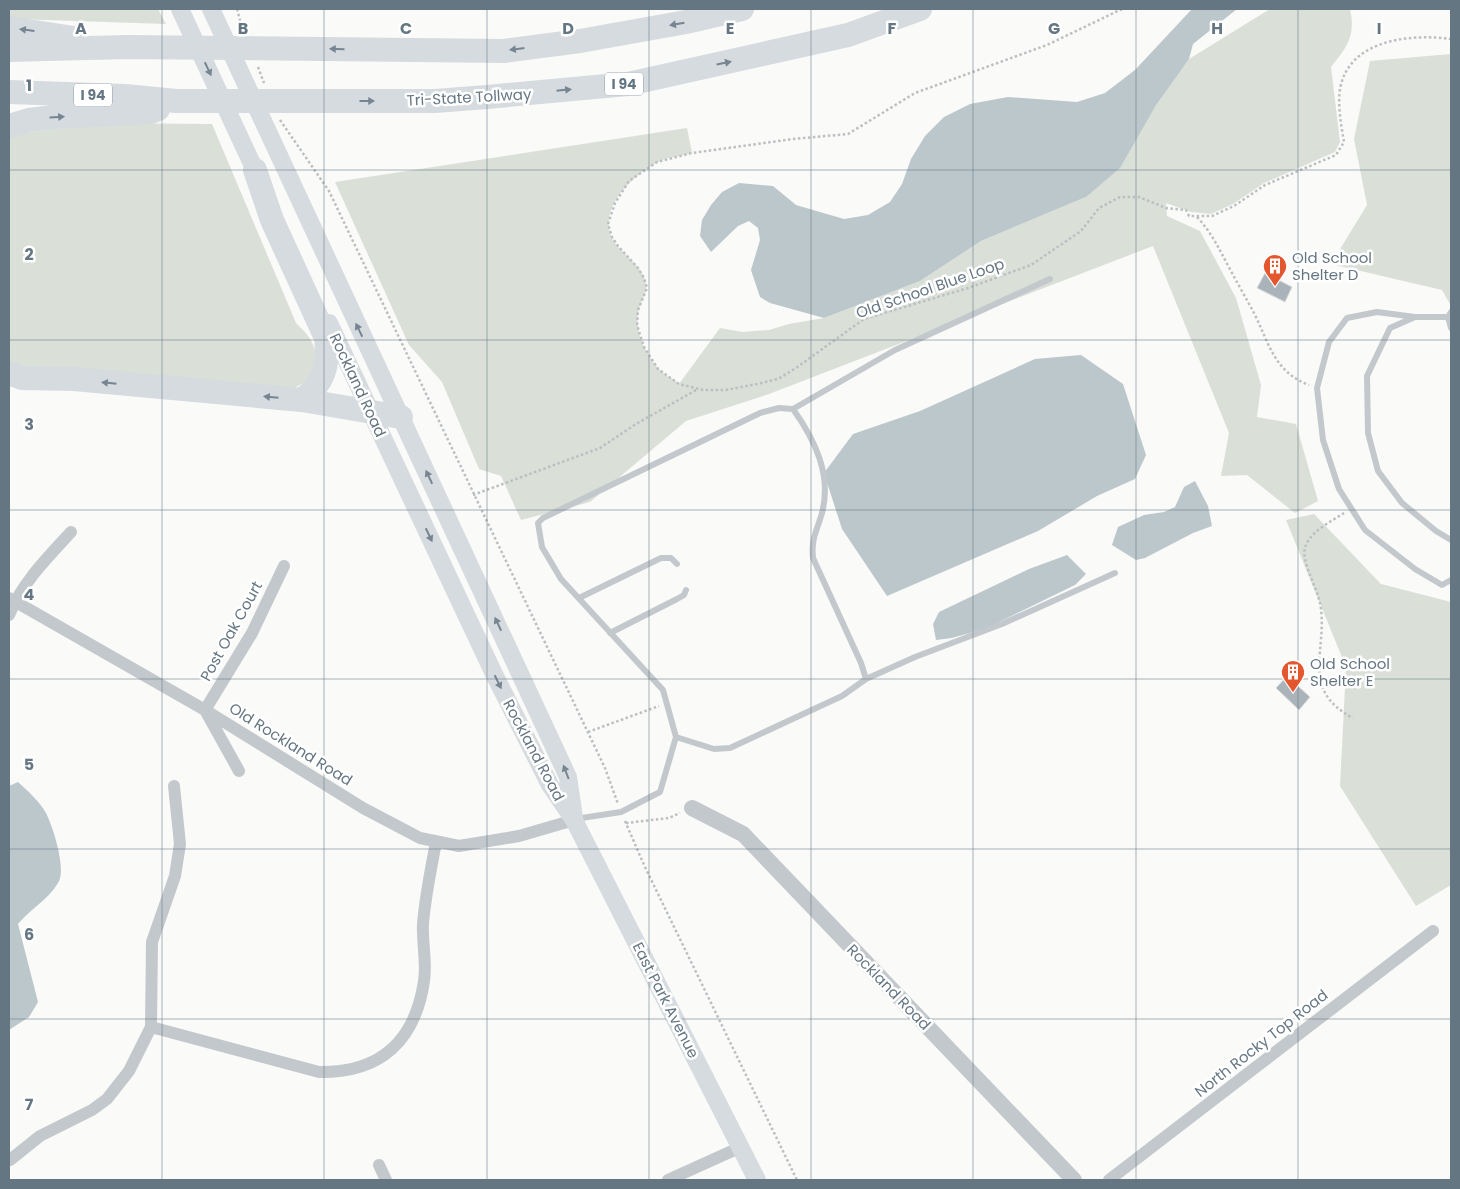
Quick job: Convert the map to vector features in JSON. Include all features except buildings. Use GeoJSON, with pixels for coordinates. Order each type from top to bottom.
{"type":"FeatureCollection","features":[{"type":"Feature","properties":{"kind":"highway"},"geometry":{"type":"LineString","coordinates":[[9,50],[151,47],[504,51],[600,38],[686,22],[742,9]]}},
{"type":"Feature","properties":{"kind":"highway","name":"Tri-State Tollway"},"geometry":{"type":"LineString","coordinates":[[9,92],[125,96],[176,101],[435,101],[628,84],[848,35],[920,9]]}},
{"type":"Feature","properties":{"kind":"highway"},"geometry":{"type":"LineString","coordinates":[[9,28],[127,47]]}},
{"type":"Feature","properties":{"kind":"highway"},"geometry":{"type":"LineString","coordinates":[[9,126],[29,120],[54,117],[152,112],[176,101]]}},
{"type":"Feature","properties":{"kind":"highway"},"geometry":{"type":"LineString","coordinates":[[255,170],[272,220],[326,338],[328,359],[321,380],[315,390],[302,400]]}},
{"type":"Feature","properties":{"kind":"highway"},"geometry":{"type":"LineString","coordinates":[[9,373],[22,378],[74,379],[302,400],[401,417]]}},
{"type":"Feature","properties":{"kind":"main road","name":"Rockland Road"},"geometry":{"type":"LineString","coordinates":[[180,9],[539,763],[550,785],[574,820]]}},
{"type":"Feature","properties":{"kind":"main road","name":"Rockland Road"},"geometry":{"type":"LineString","coordinates":[[211,9],[568,776],[574,820]]}},
{"type":"Feature","properties":{"kind":"main road","name":"East Park Avenue"},"geometry":{"type":"LineString","coordinates":[[574,820],[757,1180]]}},
{"type":"Feature","properties":{"kind":"street"},"geometry":{"type":"LineString","coordinates":[[9,615],[12,600],[71,532]]}},
{"type":"Feature","properties":{"kind":"street","name":"Post Oak Court"},"geometry":{"type":"LineString","coordinates":[[205,710],[252,633],[284,566]]}},
{"type":"Feature","properties":{"kind":"street","name":"Old Rockland Road"},"geometry":{"type":"LineString","coordinates":[[12,600],[205,710],[363,808],[420,838],[459,846],[519,836],[574,820]]}},
{"type":"Feature","properties":{"kind":"street"},"geometry":{"type":"LineString","coordinates":[[205,710],[239,771]]}},
{"type":"Feature","properties":{"kind":"street"},"geometry":{"type":"LineString","coordinates":[[10,1160],[40,1136],[92,1110],[107,1099],[130,1071],[151,1027],[152,942],[174,876],[180,844],[174,786]]}},
{"type":"Feature","properties":{"kind":"street","name":"Rockland Road"},"geometry":{"type":"LineString","coordinates":[[692,808],[743,834],[1074,1180]]}},
{"type":"Feature","properties":{"kind":"street"},"geometry":{"type":"LineString","coordinates":[[151,1027],[319,1072],[340,1072],[358,1069],[392,1050],[404,1037],[412,1021],[424,980],[424,912],[436,842]]}},
{"type":"Feature","properties":{"kind":"street","name":"North Rocky Top Road"},"geometry":{"type":"LineString","coordinates":[[1109,1180],[1433,932]]}},
{"type":"Feature","properties":{"kind":"street"},"geometry":{"type":"LineString","coordinates":[[668,1180],[741,1146]]}},
{"type":"Feature","properties":{"kind":"street"},"geometry":{"type":"LineString","coordinates":[[379,1165],[386,1180]]}},
{"type":"Feature","properties":{"kind":"lane"},"geometry":{"type":"LineString","coordinates":[[574,820],[621,812],[660,792],[676,738],[663,690],[561,579],[542,547],[538,523],[543,518],[760,413],[779,408],[793,409],[895,350],[1050,280]]}},
{"type":"Feature","properties":{"kind":"lane"},"geometry":{"type":"LineString","coordinates":[[1451,328],[1450,315],[1415,317],[1377,312],[1347,318],[1328,342],[1317,388],[1323,440],[1340,489],[1365,530],[1415,569],[1442,585],[1451,580]]}},
{"type":"Feature","properties":{"kind":"lane"},"geometry":{"type":"LineString","coordinates":[[1415,317],[1390,328],[1367,376],[1368,433],[1378,471],[1402,503],[1436,531],[1451,540]]}},
{"type":"Feature","properties":{"kind":"lane"},"geometry":{"type":"LineString","coordinates":[[793,409],[809,431],[822,463],[824,481],[822,513],[811,544],[813,558],[861,663],[866,680]]}},
{"type":"Feature","properties":{"kind":"lane"},"geometry":{"type":"LineString","coordinates":[[579,598],[662,558],[671,558],[677,564]]}},
{"type":"Feature","properties":{"kind":"lane"},"geometry":{"type":"LineString","coordinates":[[676,738],[714,749],[730,748],[842,696],[866,680],[915,657],[1002,624],[1114,573]]}},
{"type":"Feature","properties":{"kind":"lane"},"geometry":{"type":"LineString","coordinates":[[610,633],[677,600],[684,596],[686,590]]}},
{"type":"Feature","properties":{"kind":"path"},"geometry":{"type":"LineString","coordinates":[[237,9],[240,24],[247,41]]}},
{"type":"Feature","properties":{"kind":"path","name":"Old School Blue Loop"},"geometry":{"type":"LineString","coordinates":[[1122,9],[1047,44],[915,93],[848,134],[793,139],[692,153],[657,162],[628,181],[615,203],[608,224],[612,237],[644,278],[646,288],[638,310],[637,325],[644,347],[658,369],[680,384],[698,389],[726,390],[778,378],[864,319],[968,288],[1031,265],[1081,230],[1099,208],[1120,198],[1139,197],[1166,208],[1186,210],[1189,216],[1197,217]]}},
{"type":"Feature","properties":{"kind":"path"},"geometry":{"type":"LineString","coordinates":[[1197,217],[1212,216],[1234,206],[1265,185],[1336,155],[1344,142],[1341,128],[1341,82],[1349,66],[1363,53],[1383,43],[1412,38],[1451,39]]}},
{"type":"Feature","properties":{"kind":"path"},"geometry":{"type":"LineString","coordinates":[[258,67],[265,84]]}},
{"type":"Feature","properties":{"kind":"path"},"geometry":{"type":"LineString","coordinates":[[279,118],[329,191],[588,732],[615,796]]}},
{"type":"Feature","properties":{"kind":"path"},"geometry":{"type":"LineString","coordinates":[[1197,217],[1217,243],[1255,315],[1266,345],[1282,367],[1299,382],[1317,388]]}},
{"type":"Feature","properties":{"kind":"path"},"geometry":{"type":"LineString","coordinates":[[473,495],[600,448],[636,424],[698,389]]}},
{"type":"Feature","properties":{"kind":"path"},"geometry":{"type":"LineString","coordinates":[[1352,508],[1316,532],[1304,547],[1305,558],[1320,603],[1321,621],[1318,651],[1320,679],[1326,696],[1337,710],[1353,718]]}},
{"type":"Feature","properties":{"kind":"path"},"geometry":{"type":"LineString","coordinates":[[588,732],[660,705]]}},
{"type":"Feature","properties":{"kind":"path"},"geometry":{"type":"LineString","coordinates":[[626,823],[669,818],[692,808]]}},
{"type":"Feature","properties":{"kind":"path"},"geometry":{"type":"LineString","coordinates":[[624,819],[644,865],[797,1180]]}},
{"type":"Feature","properties":{"kind":"shaded area"},"geometry":{"type":"Polygon","coordinates":[[[9,9],[158,9],[166,24],[15,19],[9,18],[9,9]]]}},
{"type":"Feature","properties":{"kind":"shaded area"},"geometry":{"type":"Polygon","coordinates":[[[1192,9],[1237,9],[1193,44],[1189,59],[1156,105],[1120,168],[1086,197],[981,241],[920,281],[824,318],[770,303],[760,297],[751,270],[760,240],[758,228],[749,221],[738,226],[711,252],[700,236],[702,220],[711,205],[722,192],[739,183],[773,186],[796,205],[844,219],[868,215],[890,202],[902,184],[911,159],[925,136],[944,117],[970,104],[1008,97],[1077,102],[1105,93],[1135,70],[1192,9]]]}},
{"type":"Feature","properties":{"kind":"shaded area"},"geometry":{"type":"Polygon","coordinates":[[[1270,9],[1350,9],[1352,27],[1349,41],[1331,67],[1340,142],[1335,152],[1264,183],[1233,204],[1211,214],[1191,212],[1166,203],[1167,216],[1200,231],[1236,298],[1261,385],[1257,417],[1296,424],[1318,501],[1295,513],[1247,475],[1221,476],[1229,433],[1153,246],[769,394],[686,421],[590,502],[521,520],[501,476],[479,469],[442,382],[409,345],[335,182],[687,128],[692,153],[660,161],[637,176],[620,194],[613,205],[609,227],[616,244],[638,267],[645,280],[646,290],[637,320],[642,342],[658,368],[679,384],[720,328],[742,332],[769,330],[789,324],[824,318],[920,281],[981,241],[1086,197],[1189,59],[1270,9]]]}},
{"type":"Feature","properties":{"kind":"shaded area"},"geometry":{"type":"Polygon","coordinates":[[[1451,54],[1451,306],[1442,290],[1331,264],[1367,205],[1354,139],[1370,61],[1451,54]]]}},
{"type":"Feature","properties":{"kind":"shaded area"},"geometry":{"type":"Polygon","coordinates":[[[97,123],[212,124],[296,323],[312,343],[316,354],[317,369],[307,381],[278,397],[9,369],[9,135],[97,123]]]}},
{"type":"Feature","properties":{"kind":"shaded area"},"geometry":{"type":"Polygon","coordinates":[[[1081,355],[1123,384],[1146,455],[1135,479],[1097,496],[1038,531],[887,596],[842,529],[824,473],[853,434],[920,411],[1035,359],[1081,355]]]}},
{"type":"Feature","properties":{"kind":"shaded area"},"geometry":{"type":"Polygon","coordinates":[[[1195,481],[1208,506],[1212,526],[1193,533],[1145,558],[1136,560],[1112,545],[1118,527],[1144,515],[1164,512],[1175,507],[1184,487],[1195,481]]]}},
{"type":"Feature","properties":{"kind":"shaded area"},"geometry":{"type":"Polygon","coordinates":[[[1314,514],[1381,584],[1451,602],[1451,885],[1416,906],[1340,786],[1346,667],[1286,520],[1314,514]]]}},
{"type":"Feature","properties":{"kind":"shaded area"},"geometry":{"type":"Polygon","coordinates":[[[1067,555],[1086,574],[1075,585],[987,628],[952,638],[936,640],[933,624],[939,612],[1029,569],[1067,555]]]}},
{"type":"Feature","properties":{"kind":"shaded area"},"geometry":{"type":"Polygon","coordinates":[[[18,782],[37,800],[46,813],[55,838],[61,869],[58,883],[54,889],[18,924],[38,1002],[29,1017],[9,1030],[9,786],[18,782]]]}},
{"type":"Feature","properties":{"kind":"place","name":"Old School Shelter D"},"geometry":{"type":"Point","coordinates":[1275,287]}},
{"type":"Feature","properties":{"kind":"place","name":"Old School Shelter E"},"geometry":{"type":"Point","coordinates":[1293,693]}}]}
